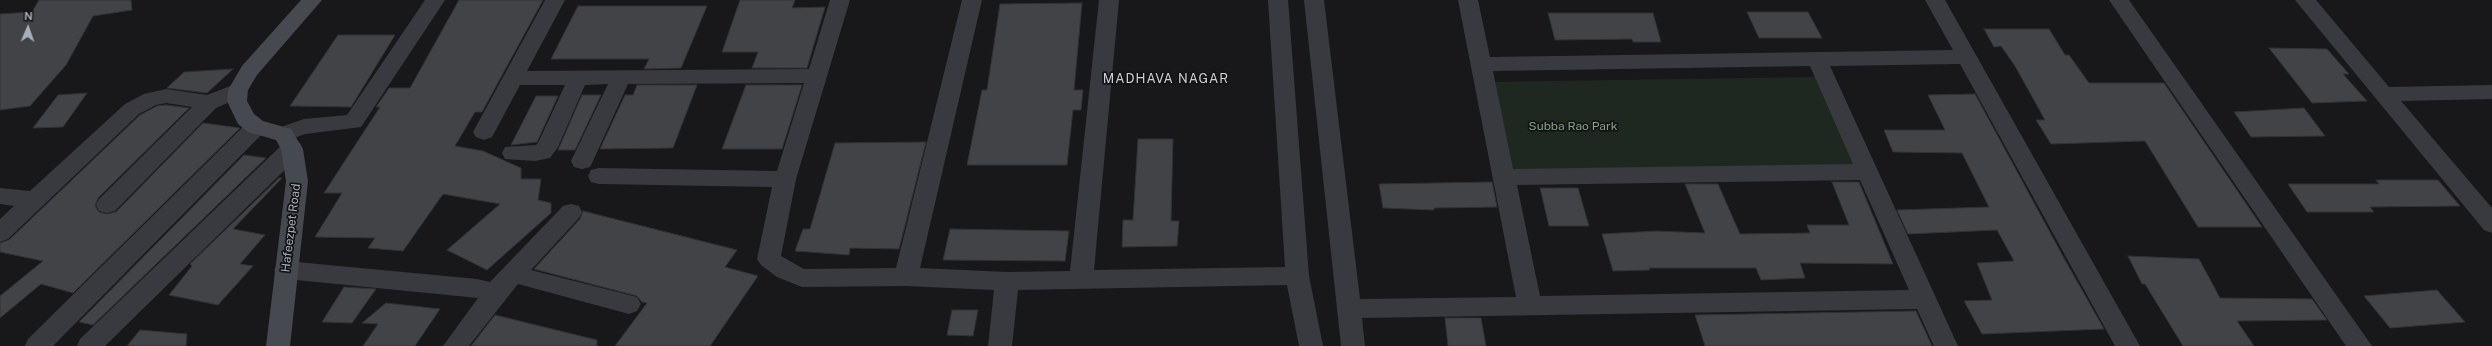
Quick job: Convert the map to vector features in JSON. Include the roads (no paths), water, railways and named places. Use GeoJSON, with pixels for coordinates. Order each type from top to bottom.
{"type":"FeatureCollection","features":[{"type":"Feature","properties":{"kind":"street"},"geometry":{"type":"LineString","coordinates":[[287,142],[256,127],[240,110],[237,101],[238,90],[249,70],[312,0]]}},
{"type":"Feature","properties":{"kind":"street"},"geometry":{"type":"LineString","coordinates":[[89,346],[287,142],[304,127],[353,122],[435,0]]}},
{"type":"Feature","properties":{"kind":"street"},"geometry":{"type":"LineString","coordinates":[[484,132],[515,78],[555,0]]}},
{"type":"Feature","properties":{"kind":"street"},"geometry":{"type":"LineString","coordinates":[[840,0],[818,76],[785,179],[769,259],[785,271],[802,278],[906,277],[1007,281],[1297,276]]}},
{"type":"Feature","properties":{"kind":"street"},"geometry":{"type":"LineString","coordinates":[[906,277],[972,0]]}},
{"type":"Feature","properties":{"kind":"street"},"geometry":{"type":"LineString","coordinates":[[1081,279],[1109,0]]}},
{"type":"Feature","properties":{"kind":"street"},"geometry":{"type":"LineString","coordinates":[[1278,0],[1297,276],[1311,346]]}},
{"type":"Feature","properties":{"kind":"street"},"geometry":{"type":"LineString","coordinates":[[1314,0],[1353,346]]}},
{"type":"Feature","properties":{"kind":"street"},"geometry":{"type":"LineString","coordinates":[[1468,0],[1530,306]]}},
{"type":"Feature","properties":{"kind":"street"},"geometry":{"type":"LineString","coordinates":[[1935,0],[2128,346]]}},
{"type":"Feature","properties":{"kind":"street"},"geometry":{"type":"LineString","coordinates":[[2119,0],[2360,346]]}},
{"type":"Feature","properties":{"kind":"street"},"geometry":{"type":"LineString","coordinates":[[2305,0],[2492,224]]}},
{"type":"Feature","properties":{"kind":"street"},"geometry":{"type":"LineString","coordinates":[[1481,64],[1967,57]]}},
{"type":"Feature","properties":{"kind":"street"},"geometry":{"type":"LineString","coordinates":[[1817,59],[1946,346]]}},
{"type":"Feature","properties":{"kind":"street"},"geometry":{"type":"LineString","coordinates":[[515,78],[818,76]]}},
{"type":"Feature","properties":{"kind":"street"},"geometry":{"type":"LineString","coordinates":[[513,153],[542,152],[547,147],[578,78]]}},
{"type":"Feature","properties":{"kind":"street"},"geometry":{"type":"LineString","coordinates":[[582,161],[621,78]]}},
{"type":"Feature","properties":{"kind":"street"},"geometry":{"type":"LineString","coordinates":[[107,205],[209,103],[238,90]]}},
{"type":"Feature","properties":{"kind":"street"},"geometry":{"type":"LineString","coordinates":[[2383,94],[2492,92]]}},
{"type":"Feature","properties":{"kind":"street"},"geometry":{"type":"LineString","coordinates":[[0,233],[132,109],[151,98],[166,96],[209,103]]}},
{"type":"Feature","properties":{"kind":"street"},"geometry":{"type":"LineString","coordinates":[[37,346],[256,127]]}},
{"type":"Feature","properties":{"kind":"street","name":"Hafeezpet Road"},"geometry":{"type":"LineString","coordinates":[[278,346],[297,181],[287,142]]}},
{"type":"Feature","properties":{"kind":"street"},"geometry":{"type":"LineString","coordinates":[[1504,177],[1868,172]]}},
{"type":"Feature","properties":{"kind":"street"},"geometry":{"type":"LineString","coordinates":[[599,176],[785,179]]}},
{"type":"Feature","properties":{"kind":"street"},"geometry":{"type":"LineString","coordinates":[[0,196],[35,200]]}},
{"type":"Feature","properties":{"kind":"street"},"geometry":{"type":"LineString","coordinates":[[455,346],[494,293],[571,212]]}},
{"type":"Feature","properties":{"kind":"street"},"geometry":{"type":"LineString","coordinates":[[286,270],[477,288],[494,293]]}},
{"type":"Feature","properties":{"kind":"street"},"geometry":{"type":"LineString","coordinates":[[513,274],[629,304]]}},
{"type":"Feature","properties":{"kind":"street"},"geometry":{"type":"LineString","coordinates":[[1000,346],[1007,281]]}},
{"type":"Feature","properties":{"kind":"street"},"geometry":{"type":"LineString","coordinates":[[1348,309],[1924,299]]}},
{"type":"Feature","properties":{"kind":"district","name":"MADHAVA NAGAR"},"geometry":{"type":"Point","coordinates":[1166,79]}},
{"type":"Feature","properties":{"kind":"park label","name":"Subba Rao Park"},"geometry":{"type":"Point","coordinates":[1573,126]}}]}
